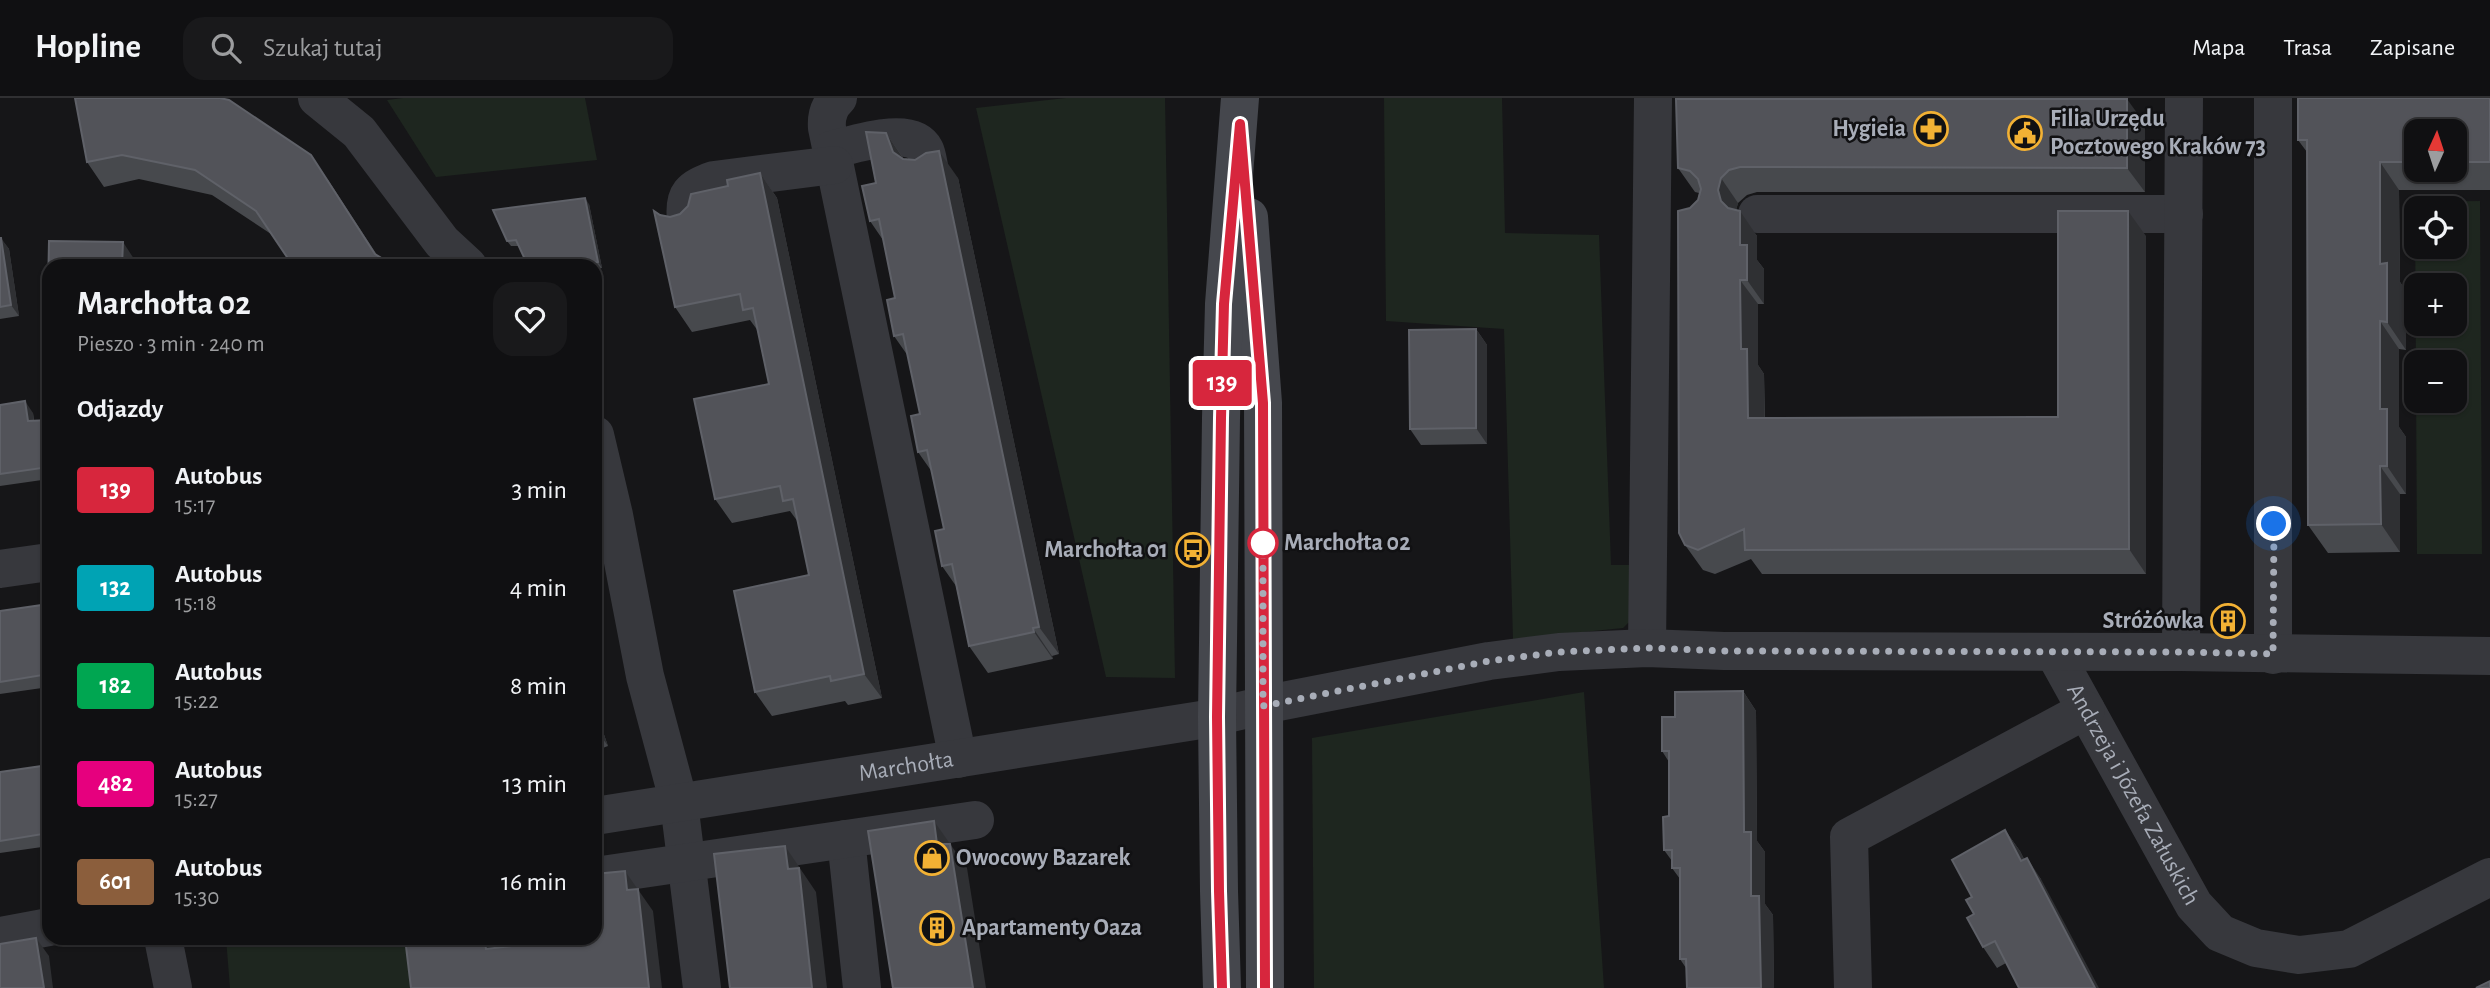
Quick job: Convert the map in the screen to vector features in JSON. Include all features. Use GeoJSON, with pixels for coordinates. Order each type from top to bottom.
{"type":"FeatureCollection","features":[{"type":"Feature","properties":{"kind":"street"},"geometry":{"type":"LineString","coordinates":[[317,98],[359,132],[442,242],[460,259]]}},
{"type":"Feature","properties":{"kind":"street"},"geometry":{"type":"LineString","coordinates":[[838,98],[832,103],[826,118],[942,762],[936,825]]}},
{"type":"Feature","properties":{"kind":"street"},"geometry":{"type":"LineString","coordinates":[[1647,648],[1653,98]]}},
{"type":"Feature","properties":{"kind":"street"},"geometry":{"type":"LineString","coordinates":[[2181,652],[2184,98]]}},
{"type":"Feature","properties":{"kind":"street"},"geometry":{"type":"LineString","coordinates":[[2273,98],[2273,654]]}},
{"type":"Feature","properties":{"kind":"street"},"geometry":{"type":"LineString","coordinates":[[1240,111],[1263,403],[1265,988]]}},
{"type":"Feature","properties":{"kind":"street"},"geometry":{"type":"LineString","coordinates":[[1223,988],[1217,717],[1223,314],[1240,111]]}},
{"type":"Feature","properties":{"kind":"street"},"geometry":{"type":"LineString","coordinates":[[686,220],[684,208],[688,195],[697,186],[714,180],[832,158],[892,136],[913,139],[925,148],[929,166]]}},
{"type":"Feature","properties":{"kind":"street"},"geometry":{"type":"LineString","coordinates":[[1651,214],[1688,214]]}},
{"type":"Feature","properties":{"kind":"street"},"geometry":{"type":"LineString","coordinates":[[1757,214],[2184,214]]}},
{"type":"Feature","properties":{"kind":"street"},"geometry":{"type":"LineString","coordinates":[[602,464],[645,677],[679,803],[702,988]]}},
{"type":"Feature","properties":{"kind":"street"},"geometry":{"type":"LineString","coordinates":[[0,569],[42,563]]}},
{"type":"Feature","properties":{"kind":"street"},"geometry":{"type":"LineString","coordinates":[[1263,706],[1489,661],[1559,652],[1647,648],[1724,651],[2490,656]]}},
{"type":"Feature","properties":{"kind":"street","name":"Andrzeja i Józefa Załuskich"},"geometry":{"type":"LineString","coordinates":[[2054,652],[2194,905],[2220,933],[2256,948],[2299,955],[2349,949],[2490,877]]}},
{"type":"Feature","properties":{"kind":"street","name":"Marchołta"},"geometry":{"type":"LineString","coordinates":[[602,815],[1217,717],[1263,706]]}},
{"type":"Feature","properties":{"kind":"street"},"geometry":{"type":"LineString","coordinates":[[1853,988],[1849,837],[2085,710]]}},
{"type":"Feature","properties":{"kind":"street"},"geometry":{"type":"LineString","coordinates":[[602,876],[975,820]]}},
{"type":"Feature","properties":{"kind":"street"},"geometry":{"type":"LineString","coordinates":[[846,839],[862,988]]}},
{"type":"Feature","properties":{"kind":"street"},"geometry":{"type":"LineString","coordinates":[[0,936],[42,928]]}},
{"type":"Feature","properties":{"kind":"street"},"geometry":{"type":"LineString","coordinates":[[164,945],[173,988]]}},
{"type":"Feature","properties":{"kind":"shaded area"},"geometry":{"type":"Polygon","coordinates":[[[585,98],[597,160],[436,177],[387,100],[585,98]]]}},
{"type":"Feature","properties":{"kind":"shaded area"},"geometry":{"type":"Polygon","coordinates":[[[1066,98],[1165,98],[1175,678],[1106,677],[976,108],[1066,98]]]}},
{"type":"Feature","properties":{"kind":"shaded area"},"geometry":{"type":"Polygon","coordinates":[[[1384,98],[1502,98],[1505,233],[1599,235],[1611,565],[1635,565],[1630,621],[1623,628],[1513,639],[1504,329],[1386,321],[1384,98]]]}},
{"type":"Feature","properties":{"kind":"shaded area"},"geometry":{"type":"Polygon","coordinates":[[[2467,201],[2480,201],[2482,554],[2417,554],[2416,413],[2467,413],[2467,350],[2416,350],[2416,336],[2467,336],[2467,273],[2415,273],[2415,259],[2467,259],[2467,201]]]}},
{"type":"Feature","properties":{"kind":"shaded area"},"geometry":{"type":"Polygon","coordinates":[[[1584,692],[1604,988],[1314,988],[1312,738],[1584,692]]]}},
{"type":"Feature","properties":{"kind":"shaded area"},"geometry":{"type":"Polygon","coordinates":[[[227,945],[408,945],[412,988],[230,988],[227,945]]]}},
{"type":"Feature","properties":{"kind":"building"},"geometry":{"type":"Polygon","coordinates":[[[75,98],[229,100],[311,155],[375,254],[383,259],[288,259],[256,211],[195,170],[122,155],[87,162],[75,98]]]}},
{"type":"Feature","properties":{"kind":"building"},"geometry":{"type":"Polygon","coordinates":[[[2298,98],[2490,98],[2490,162],[2468,162],[2468,119],[2404,119],[2404,162],[2380,162],[2380,264],[2387,263],[2387,322],[2380,321],[2380,409],[2387,409],[2387,466],[2380,466],[2381,524],[2308,525],[2307,140],[2298,140],[2298,98]]]}},
{"type":"Feature","properties":{"kind":"building"},"geometry":{"type":"Polygon","coordinates":[[[1676,99],[2127,99],[2127,168],[1740,167],[1729,170],[1721,178],[1718,190],[1721,201],[1728,208],[1740,211],[1740,245],[1747,245],[1747,280],[1740,280],[1741,349],[1747,349],[1748,418],[2058,417],[2058,211],[2128,211],[2129,549],[1745,550],[1744,529],[1698,550],[1685,545],[1679,533],[1678,211],[1690,208],[1698,200],[1701,189],[1698,179],[1690,171],[1678,168],[1676,99]]]}},
{"type":"Feature","properties":{"kind":"building"},"geometry":{"type":"Polygon","coordinates":[[[866,132],[886,133],[893,152],[903,159],[915,160],[926,153],[939,151],[1039,627],[1033,628],[1034,632],[969,646],[952,564],[942,566],[935,531],[944,529],[927,450],[918,452],[911,416],[920,414],[903,334],[894,336],[887,300],[895,298],[879,219],[870,221],[862,186],[876,183],[866,132]]]}},
{"type":"Feature","properties":{"kind":"building"},"geometry":{"type":"Polygon","coordinates":[[[760,173],[864,674],[831,681],[830,676],[755,692],[734,591],[809,575],[793,499],[783,501],[780,486],[715,499],[694,399],[769,384],[753,308],[743,310],[740,294],[675,307],[654,211],[670,217],[680,214],[688,206],[691,194],[728,186],[727,180],[760,173]]]}},
{"type":"Feature","properties":{"kind":"building"},"geometry":{"type":"Polygon","coordinates":[[[585,198],[597,259],[525,259],[516,240],[507,241],[493,210],[585,198]]]}},
{"type":"Feature","properties":{"kind":"building"},"geometry":{"type":"Polygon","coordinates":[[[0,238],[11,305],[0,307],[0,238]]]}},
{"type":"Feature","properties":{"kind":"building"},"geometry":{"type":"Polygon","coordinates":[[[49,241],[123,242],[122,259],[49,259],[49,241]]]}},
{"type":"Feature","properties":{"kind":"building"},"geometry":{"type":"Polygon","coordinates":[[[1476,329],[1476,428],[1410,429],[1409,330],[1476,329]]]}},
{"type":"Feature","properties":{"kind":"building"},"geometry":{"type":"Polygon","coordinates":[[[25,401],[28,421],[42,420],[42,468],[0,474],[0,405],[25,401]]]}},
{"type":"Feature","properties":{"kind":"building"},"geometry":{"type":"Polygon","coordinates":[[[42,605],[42,675],[0,682],[0,611],[42,605]]]}},
{"type":"Feature","properties":{"kind":"building"},"geometry":{"type":"Polygon","coordinates":[[[1743,691],[1744,832],[1751,832],[1751,896],[1759,896],[1761,988],[1687,988],[1686,959],[1680,959],[1680,868],[1672,868],[1672,850],[1664,850],[1663,817],[1669,816],[1669,751],[1662,751],[1662,717],[1675,717],[1675,692],[1743,691]]]}},
{"type":"Feature","properties":{"kind":"building"},"geometry":{"type":"Polygon","coordinates":[[[42,766],[42,834],[0,841],[0,772],[42,766]]]}},
{"type":"Feature","properties":{"kind":"building","name":"Apartamenty Oaza"},"geometry":{"type":"Polygon","coordinates":[[[934,821],[937,844],[950,844],[973,988],[893,988],[868,831],[934,821]]]}},
{"type":"Feature","properties":{"kind":"building"},"geometry":{"type":"Polygon","coordinates":[[[2005,830],[2021,861],[2027,858],[2095,988],[2019,988],[1995,941],[1983,947],[1967,918],[1974,914],[1966,900],[1972,897],[1952,860],[2005,830]]]}},
{"type":"Feature","properties":{"kind":"building"},"geometry":{"type":"Polygon","coordinates":[[[785,846],[788,869],[799,868],[812,988],[730,988],[714,854],[785,846]]]}},
{"type":"Feature","properties":{"kind":"building"},"geometry":{"type":"Polygon","coordinates":[[[625,871],[627,890],[638,889],[649,988],[411,988],[406,945],[485,945],[486,949],[521,945],[602,945],[602,873],[625,871]]]}},
{"type":"Feature","properties":{"kind":"building"},"geometry":{"type":"Polygon","coordinates":[[[36,938],[44,988],[0,988],[0,944],[36,938]]]}},
{"type":"Feature","properties":{"kind":"building"},"geometry":{"type":"Polygon","coordinates":[[[2490,981],[2490,988],[2476,988],[2490,981]]]}},
{"type":"Feature","properties":{"kind":"bus line","name":"139"},"geometry":{"type":"LineString","coordinates":[[1222,988],[1217,717],[1221,418],[1224,304],[1240,124],[1263,403],[1265,988]]}},
{"type":"Feature","properties":{"kind":"place","name":"Hygieia"},"geometry":{"type":"Point","coordinates":[1931,129]}},
{"type":"Feature","properties":{"kind":"place","name":"Filia Urzędu Pocztowego Kraków 73"},"geometry":{"type":"Point","coordinates":[2025,133]}},
{"type":"Feature","properties":{"kind":"place","name":"Marchołta 02"},"geometry":{"type":"Point","coordinates":[1263,543]}},
{"type":"Feature","properties":{"kind":"place","name":"Marchołta 01"},"geometry":{"type":"Point","coordinates":[1193,550]}},
{"type":"Feature","properties":{"kind":"place","name":"Stróżówka"},"geometry":{"type":"Point","coordinates":[2228,621]}},
{"type":"Feature","properties":{"kind":"place","name":"Owocowy Bazarek"},"geometry":{"type":"Point","coordinates":[932,858]}},
{"type":"Feature","properties":{"kind":"place","name":"Apartamenty Oaza"},"geometry":{"type":"Point","coordinates":[937,928]}},
{"type":"Feature","properties":{"kind":"route"},"geometry":{"type":"LineString","coordinates":[[1263,543],[1263,706],[1489,661],[1559,652],[1647,648],[1724,651],[2273,654],[2274,524]]}}]}
